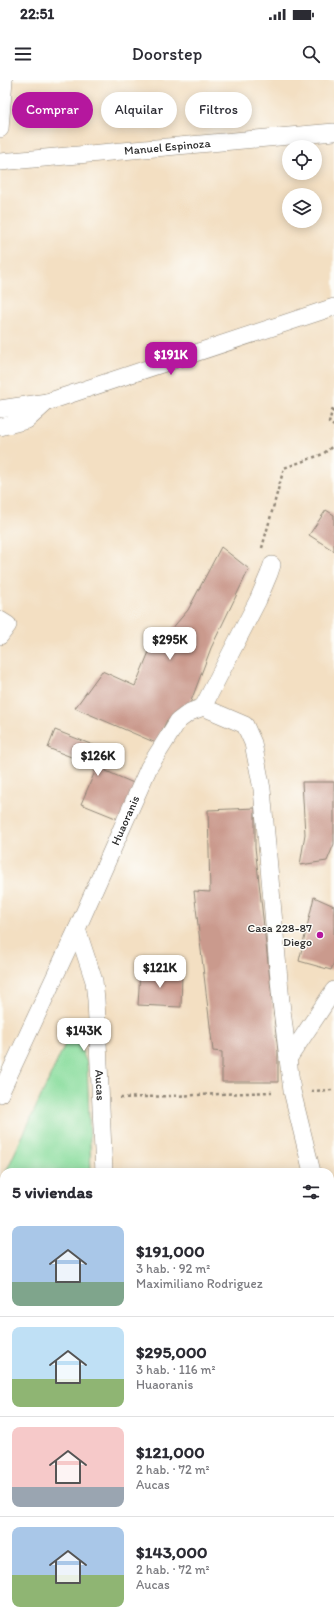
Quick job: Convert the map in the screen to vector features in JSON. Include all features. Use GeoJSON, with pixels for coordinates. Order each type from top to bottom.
{"type":"FeatureCollection","features":[{"type":"Feature","properties":{"kind":"street"},"geometry":{"type":"LineString","coordinates":[[0,129],[4,80]]}},
{"type":"Feature","properties":{"kind":"street","name":"Manuel Espinoza"},"geometry":{"type":"LineString","coordinates":[[0,162],[334,132]]}},
{"type":"Feature","properties":{"kind":"street"},"geometry":{"type":"LineString","coordinates":[[0,408],[47,402],[334,307]]}},
{"type":"Feature","properties":{"kind":"street"},"geometry":{"type":"LineString","coordinates":[[0,427],[27,420],[47,402]]}},
{"type":"Feature","properties":{"kind":"street"},"geometry":{"type":"LineString","coordinates":[[272,565],[258,600],[204,707],[245,725],[253,743],[262,789],[281,1002],[292,1091],[311,1168]]}},
{"type":"Feature","properties":{"kind":"street","name":"Huaoranis"},"geometry":{"type":"LineString","coordinates":[[0,1094],[77,929],[149,767],[178,721],[190,712],[204,707]]}},
{"type":"Feature","properties":{"kind":"street","name":"Aucas"},"geometry":{"type":"LineString","coordinates":[[77,929],[94,981],[96,993],[104,1168]]}},
{"type":"Feature","properties":{"kind":"street"},"geometry":{"type":"LineString","coordinates":[[288,1059],[334,990]]}},
{"type":"Feature","properties":{"kind":"path"},"geometry":{"type":"LineString","coordinates":[[334,407],[329,424],[334,426]]}},
{"type":"Feature","properties":{"kind":"path"},"geometry":{"type":"LineString","coordinates":[[272,565],[261,553],[284,468],[323,454],[334,445]]}},
{"type":"Feature","properties":{"kind":"path"},"geometry":{"type":"LineString","coordinates":[[101,1098],[292,1091]]}},
{"type":"Feature","properties":{"kind":"green space"},"geometry":{"type":"Polygon","coordinates":[[[72,1029],[87,1063],[91,1168],[8,1168],[72,1029]]]}},
{"type":"Feature","properties":{"kind":"building"},"geometry":{"type":"Polygon","coordinates":[[[326,510],[334,515],[334,551],[309,535],[326,510]]]}},
{"type":"Feature","properties":{"kind":"building"},"geometry":{"type":"Polygon","coordinates":[[[221,547],[249,569],[211,648],[188,709],[167,720],[156,743],[75,708],[102,671],[135,686],[151,647],[159,651],[170,631],[188,610],[221,547]]]}},
{"type":"Feature","properties":{"kind":"building"},"geometry":{"type":"Polygon","coordinates":[[[55,730],[113,753],[106,771],[138,785],[123,821],[81,804],[97,767],[48,748],[55,730]]]}},
{"type":"Feature","properties":{"kind":"building"},"geometry":{"type":"Polygon","coordinates":[[[302,782],[334,782],[334,844],[327,861],[300,865],[305,834],[302,782]]]}},
{"type":"Feature","properties":{"kind":"building"},"geometry":{"type":"Polygon","coordinates":[[[255,808],[255,847],[278,1051],[278,1082],[222,1082],[222,1052],[213,1051],[194,891],[210,892],[208,810],[255,808]]]}},
{"type":"Feature","properties":{"kind":"building","name":"Casa 228-87 Diego"},"geometry":{"type":"Polygon","coordinates":[[[314,897],[334,906],[334,962],[331,970],[299,961],[314,897]]]}},
{"type":"Feature","properties":{"kind":"building"},"geometry":{"type":"Polygon","coordinates":[[[140,971],[182,973],[181,1007],[138,1005],[140,971]]]}},
{"type":"Feature","properties":{"kind":"place","name":"Casa 228-87 Diego"},"geometry":{"type":"Point","coordinates":[320,935]}}]}
